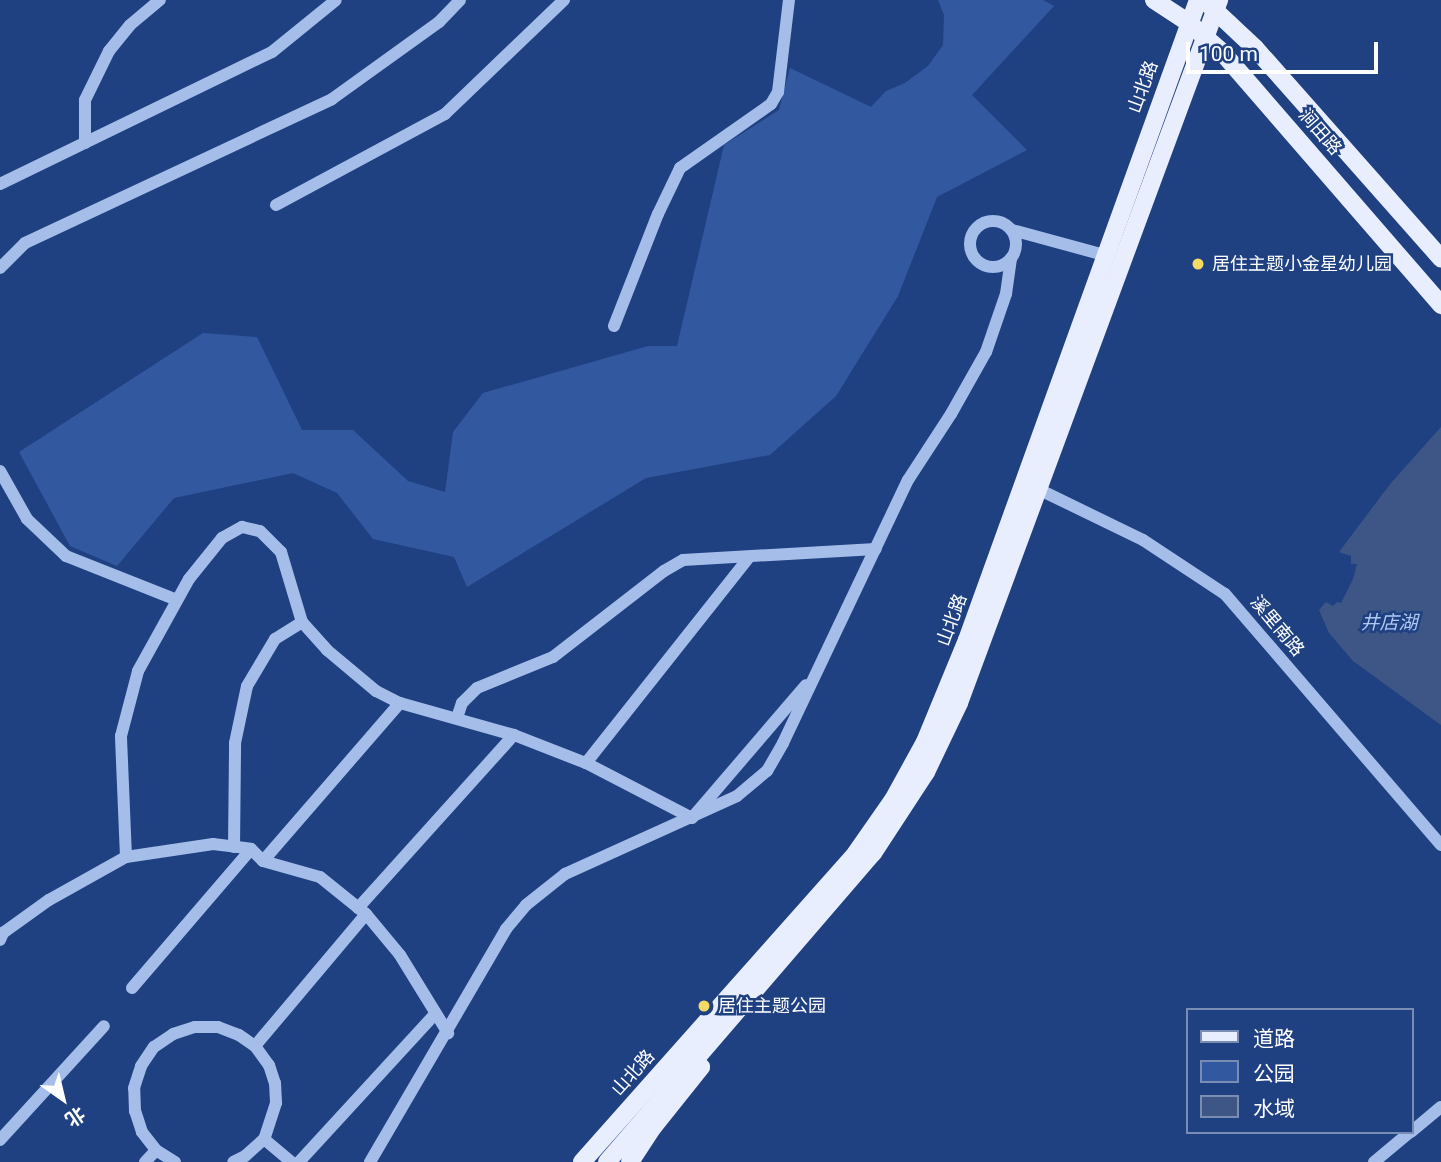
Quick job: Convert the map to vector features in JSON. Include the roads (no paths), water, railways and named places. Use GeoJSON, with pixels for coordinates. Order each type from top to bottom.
{"type":"FeatureCollection","features":[{"type":"Feature","properties":{"kind":"main road","name":"涧田路"},"geometry":{"type":"LineString","coordinates":[[1154,0],[1205,36],[1241,73],[1441,305]]}},
{"type":"Feature","properties":{"kind":"main road","name":"涧田路"},"geometry":{"type":"LineString","coordinates":[[1209,2],[1255,48],[1441,258]]}},
{"type":"Feature","properties":{"kind":"main road","name":"山北路"},"geometry":{"type":"LineString","coordinates":[[582,1162],[856,853],[893,800],[929,734],[967,640],[1189,23],[1209,2]]}},
{"type":"Feature","properties":{"kind":"main road","name":"山北路"},"geometry":{"type":"LineString","coordinates":[[607,1162],[873,853],[917,788],[958,703],[1038,489],[1205,36],[1209,2]]}},
{"type":"Feature","properties":{"kind":"main road"},"geometry":{"type":"LineString","coordinates":[[630,1162],[653,1127],[674,1104],[760,985]]}},
{"type":"Feature","properties":{"kind":"street"},"geometry":{"type":"LineString","coordinates":[[85,143],[85,100],[108,51],[130,25],[160,0]]}},
{"type":"Feature","properties":{"kind":"street"},"geometry":{"type":"LineString","coordinates":[[0,184],[272,52],[336,0]]}},
{"type":"Feature","properties":{"kind":"street"},"geometry":{"type":"LineString","coordinates":[[0,268],[25,243],[332,99],[439,22],[460,0]]}},
{"type":"Feature","properties":{"kind":"street"},"geometry":{"type":"LineString","coordinates":[[276,205],[445,114],[564,0]]}},
{"type":"Feature","properties":{"kind":"street"},"geometry":{"type":"LineString","coordinates":[[614,326],[657,214],[680,167],[771,104],[778,92],[789,0]]}},
{"type":"Feature","properties":{"kind":"street"},"geometry":{"type":"LineString","coordinates":[[1011,258],[999,266],[984,265],[973,254],[971,240],[974,232],[985,223],[1000,222],[1012,230],[1104,255]]}},
{"type":"Feature","properties":{"kind":"street"},"geometry":{"type":"LineString","coordinates":[[370,1162],[448,1033],[506,929],[533,898],[572,871],[748,790],[767,771],[908,480],[951,414],[986,352],[1006,294],[1011,258],[1016,244],[1012,230]]}},
{"type":"Feature","properties":{"kind":"street"},"geometry":{"type":"LineString","coordinates":[[1,474],[27,519],[66,556],[177,600]]}},
{"type":"Feature","properties":{"kind":"street","name":"溪里南路"},"geometry":{"type":"LineString","coordinates":[[1038,489],[1143,540],[1226,594],[1441,845]]}},
{"type":"Feature","properties":{"kind":"street"},"geometry":{"type":"LineString","coordinates":[[126,857],[121,736],[138,671],[189,579],[222,538],[242,527],[260,531],[281,552],[302,622],[361,680],[400,703],[514,735],[586,763],[692,818]]}},
{"type":"Feature","properties":{"kind":"street"},"geometry":{"type":"LineString","coordinates":[[457,719],[462,703],[477,688],[553,656],[674,564],[691,558],[876,549]]}},
{"type":"Feature","properties":{"kind":"street"},"geometry":{"type":"LineString","coordinates":[[586,763],[749,557]]}},
{"type":"Feature","properties":{"kind":"street"},"geometry":{"type":"LineString","coordinates":[[234,847],[234,743],[247,686],[275,639],[302,622]]}},
{"type":"Feature","properties":{"kind":"street"},"geometry":{"type":"LineString","coordinates":[[692,818],[817,672]]}},
{"type":"Feature","properties":{"kind":"street"},"geometry":{"type":"LineString","coordinates":[[263,861],[400,703]]}},
{"type":"Feature","properties":{"kind":"street"},"geometry":{"type":"LineString","coordinates":[[255,1046],[362,911],[514,735]]}},
{"type":"Feature","properties":{"kind":"street"},"geometry":{"type":"LineString","coordinates":[[0,940],[3,933],[49,900],[126,857],[213,844],[251,849],[263,861],[320,877],[362,911],[400,955],[448,1033]]}},
{"type":"Feature","properties":{"kind":"street"},"geometry":{"type":"LineString","coordinates":[[132,988],[251,849]]}},
{"type":"Feature","properties":{"kind":"street"},"geometry":{"type":"LineString","coordinates":[[299,1162],[436,1013]]}},
{"type":"Feature","properties":{"kind":"street"},"geometry":{"type":"LineString","coordinates":[[0,1140],[104,1026]]}},
{"type":"Feature","properties":{"kind":"street"},"geometry":{"type":"LineString","coordinates":[[175,1162],[156,1150],[142,1132],[134,1099],[141,1066],[154,1047],[173,1034],[195,1027],[218,1027],[239,1035],[255,1046],[269,1065],[275,1083],[276,1103],[264,1139],[245,1156],[233,1162]]}},
{"type":"Feature","properties":{"kind":"street"},"geometry":{"type":"LineString","coordinates":[[1413,1130],[1441,1107]]}},
{"type":"Feature","properties":{"kind":"street"},"geometry":{"type":"LineString","coordinates":[[1374,1162],[1409,1134]]}},
{"type":"Feature","properties":{"kind":"street"},"geometry":{"type":"LineString","coordinates":[[264,1139],[291,1162]]}},
{"type":"Feature","properties":{"kind":"street"},"geometry":{"type":"LineString","coordinates":[[145,1162],[156,1150]]}},
{"type":"Feature","properties":{"kind":"water","name":"井店湖"},"geometry":{"type":"Polygon","coordinates":[[[1441,427],[1441,725],[1353,661],[1329,633],[1319,610],[1326,602],[1333,606],[1337,602],[1341,603],[1353,579],[1357,564],[1351,564],[1351,556],[1339,552],[1391,483],[1441,427]]]}},
{"type":"Feature","properties":{"kind":"place","name":"居住主题小金星幼儿园"},"geometry":{"type":"Point","coordinates":[1198,264]}},
{"type":"Feature","properties":{"kind":"place","name":"居住主题公园"},"geometry":{"type":"Point","coordinates":[704,1006]}}]}
